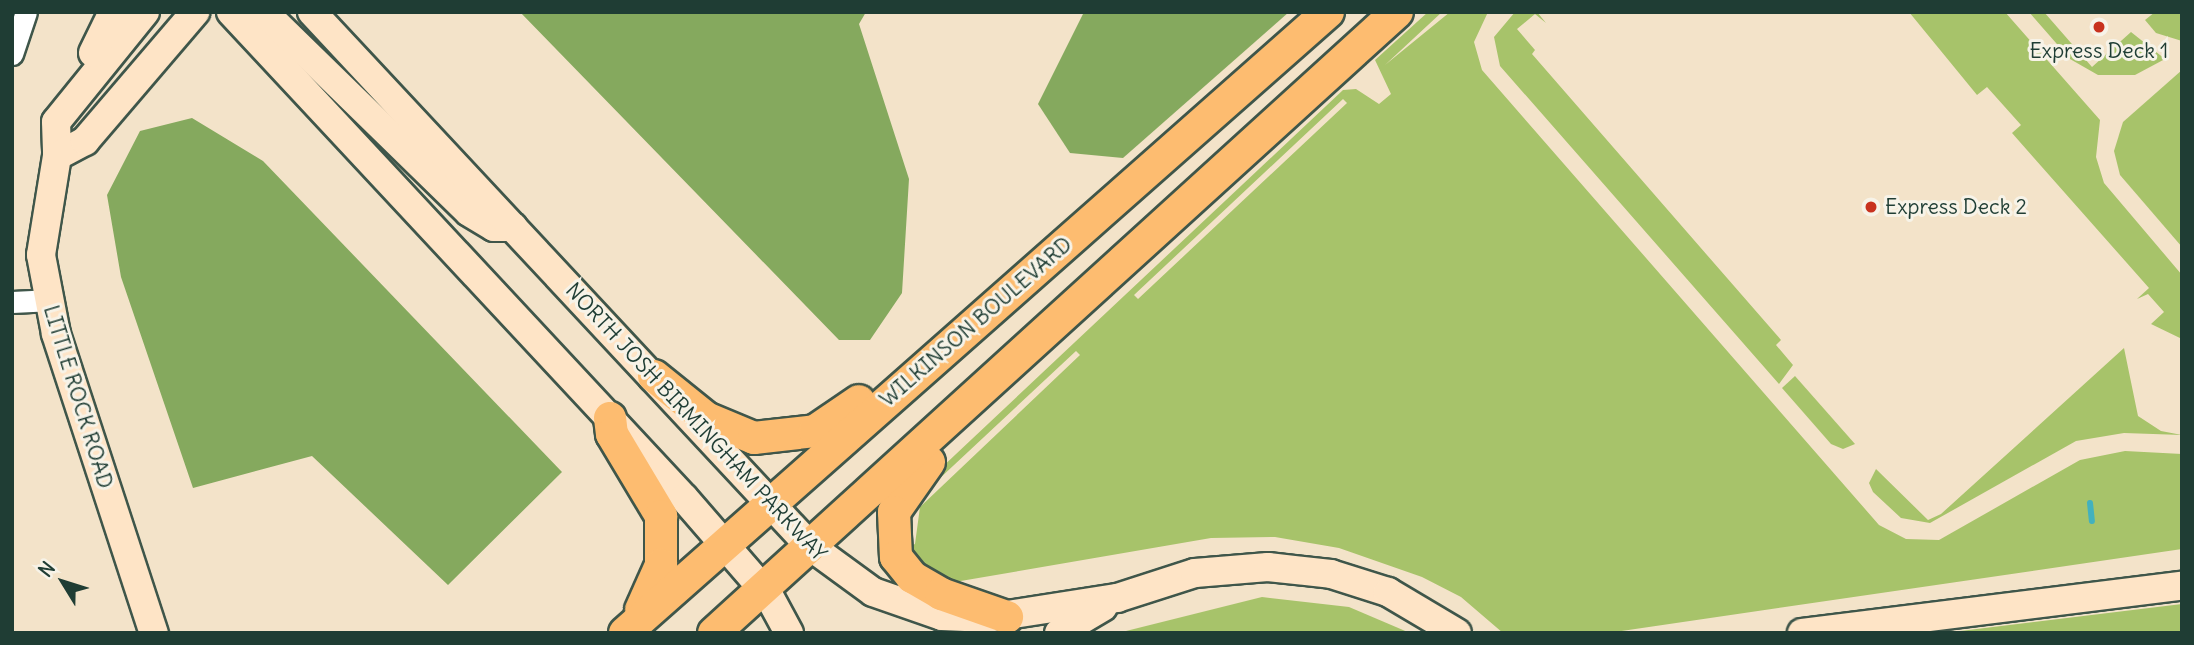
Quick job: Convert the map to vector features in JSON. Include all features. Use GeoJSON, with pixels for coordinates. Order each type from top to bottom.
{"type":"FeatureCollection","features":[{"type":"Feature","properties":{"kind":"main road"},"geometry":{"type":"LineString","coordinates":[[73,100],[113,12]]}},
{"type":"Feature","properties":{"kind":"main road","name":"LITTLE ROCK ROAD"},"geometry":{"type":"LineString","coordinates":[[145,12],[56,122],[58,156],[41,241],[47,300],[154,633]]}},
{"type":"Feature","properties":{"kind":"main road"},"geometry":{"type":"LineString","coordinates":[[110,108],[118,79],[174,12]]}},
{"type":"Feature","properties":{"kind":"main road"},"geometry":{"type":"LineString","coordinates":[[58,156],[85,141],[110,108],[195,12]]}},
{"type":"Feature","properties":{"kind":"main road"},"geometry":{"type":"LineString","coordinates":[[231,12],[723,543],[763,588],[789,633]]}},
{"type":"Feature","properties":{"kind":"main road"},"geometry":{"type":"LineString","coordinates":[[264,12],[469,212],[494,227],[513,226]]}},
{"type":"Feature","properties":{"kind":"main road","name":"NORTH JOSH BIRMINGHAM PARKWAY"},"geometry":{"type":"LineString","coordinates":[[313,12],[810,546],[846,576],[894,601],[942,615],[1007,617],[1117,598],[1195,573],[1268,567],[1331,574],[1388,592],[1457,633]]}},
{"type":"Feature","properties":{"kind":"main road","name":"WILKINSON BOULEVARD"},"geometry":{"type":"LineString","coordinates":[[625,633],[723,543],[1328,12]]}},
{"type":"Feature","properties":{"kind":"main road"},"geometry":{"type":"LineString","coordinates":[[714,633],[975,401],[1397,12]]}},
{"type":"Feature","properties":{"kind":"main road"},"geometry":{"type":"LineString","coordinates":[[654,376],[720,426],[754,438],[785,439],[824,426],[906,367],[934,358]]}},
{"type":"Feature","properties":{"kind":"main road"},"geometry":{"type":"LineString","coordinates":[[975,401],[967,421],[898,500],[893,542],[900,564],[923,584],[1007,617]]}},
{"type":"Feature","properties":{"kind":"main road"},"geometry":{"type":"LineString","coordinates":[[610,418],[619,447],[652,491],[663,531],[656,580],[625,633]]}},
{"type":"Feature","properties":{"kind":"main road"},"geometry":{"type":"LineString","coordinates":[[1802,633],[2182,586]]}},
{"type":"Feature","properties":{"kind":"main road"},"geometry":{"type":"LineString","coordinates":[[1059,633],[1117,598]]}},
{"type":"Feature","properties":{"kind":"street"},"geometry":{"type":"LineString","coordinates":[[12,54],[26,12]]}},
{"type":"Feature","properties":{"kind":"street"},"geometry":{"type":"LineString","coordinates":[[12,302],[47,300]]}},
{"type":"Feature","properties":{"kind":"green space"},"geometry":{"type":"Polygon","coordinates":[[[520,12],[866,12],[859,24],[909,179],[902,293],[870,340],[839,340],[520,12]]]}},
{"type":"Feature","properties":{"kind":"green space"},"geometry":{"type":"Polygon","coordinates":[[[1084,12],[1289,12],[1123,158],[1070,153],[1038,104],[1084,12]]]}},
{"type":"Feature","properties":{"kind":"green space"},"geometry":{"type":"Polygon","coordinates":[[[1428,12],[1442,12],[1385,65],[1450,12],[1488,12],[1474,42],[1482,70],[1879,525],[1906,539],[1939,540],[2080,460],[2125,451],[2182,454],[2182,549],[1608,633],[1503,633],[1461,597],[1422,577],[1339,548],[1275,537],[1211,538],[943,584],[905,548],[915,544],[920,507],[1080,355],[1076,351],[923,494],[922,486],[1343,90],[1356,89],[1379,104],[1391,94],[1375,60],[1428,12]],[[1343,99],[1134,295],[1138,299],[1347,103],[1343,99]]]}},
{"type":"Feature","properties":{"kind":"green space"},"geometry":{"type":"Polygon","coordinates":[[[1515,12],[1537,12],[1546,23],[1535,14],[1517,29],[1535,50],[1532,54],[1781,340],[1776,345],[1793,365],[1779,384],[1500,66],[1494,37],[1515,12]]]}},
{"type":"Feature","properties":{"kind":"green space"},"geometry":{"type":"Polygon","coordinates":[[[1909,12],[2005,12],[2100,120],[2096,157],[2104,183],[2182,275],[2182,339],[2151,324],[2164,312],[2148,294],[2137,299],[2149,288],[2012,133],[2021,125],[1987,87],[1977,95],[1909,12]]]}},
{"type":"Feature","properties":{"kind":"green space"},"geometry":{"type":"Polygon","coordinates":[[[2029,12],[2044,12],[2092,67],[2131,32],[2165,59],[2135,75],[2098,75],[2070,59],[2029,12]]]}},
{"type":"Feature","properties":{"kind":"green space"},"geometry":{"type":"Polygon","coordinates":[[[2155,12],[2182,12],[2182,41],[2156,33],[2145,20],[2155,12]]]}},
{"type":"Feature","properties":{"kind":"green space"},"geometry":{"type":"Polygon","coordinates":[[[2182,70],[2182,247],[2120,175],[2114,151],[2123,122],[2182,70]]]}},
{"type":"Feature","properties":{"kind":"green space"},"geometry":{"type":"Polygon","coordinates":[[[192,118],[263,161],[562,472],[448,585],[312,456],[193,488],[121,277],[107,195],[140,131],[192,118]]]}},
{"type":"Feature","properties":{"kind":"green space"},"geometry":{"type":"Polygon","coordinates":[[[2124,348],[2138,416],[2161,431],[2182,435],[2124,433],[2076,441],[1930,523],[1901,518],[1873,492],[1869,483],[1876,469],[1928,520],[1941,514],[2124,348]]]}},
{"type":"Feature","properties":{"kind":"green space"},"geometry":{"type":"Polygon","coordinates":[[[1795,376],[1855,444],[1843,449],[1831,444],[1782,388],[1795,376]]]}},
{"type":"Feature","properties":{"kind":"green space"},"geometry":{"type":"Polygon","coordinates":[[[1262,597],[1349,607],[1410,633],[1118,633],[1262,597]]]}},
{"type":"Feature","properties":{"kind":"green space"},"geometry":{"type":"Polygon","coordinates":[[[2182,604],[2182,633],[1944,633],[2182,604]]]}},
{"type":"Feature","properties":{"kind":"waterway"},"geometry":{"type":"LineString","coordinates":[[2090,503],[2092,521]]}},
{"type":"Feature","properties":{"kind":"place","name":"Express Deck 1"},"geometry":{"type":"Point","coordinates":[2099,27]}},
{"type":"Feature","properties":{"kind":"place","name":"Express Deck 2"},"geometry":{"type":"Point","coordinates":[1871,207]}}]}
